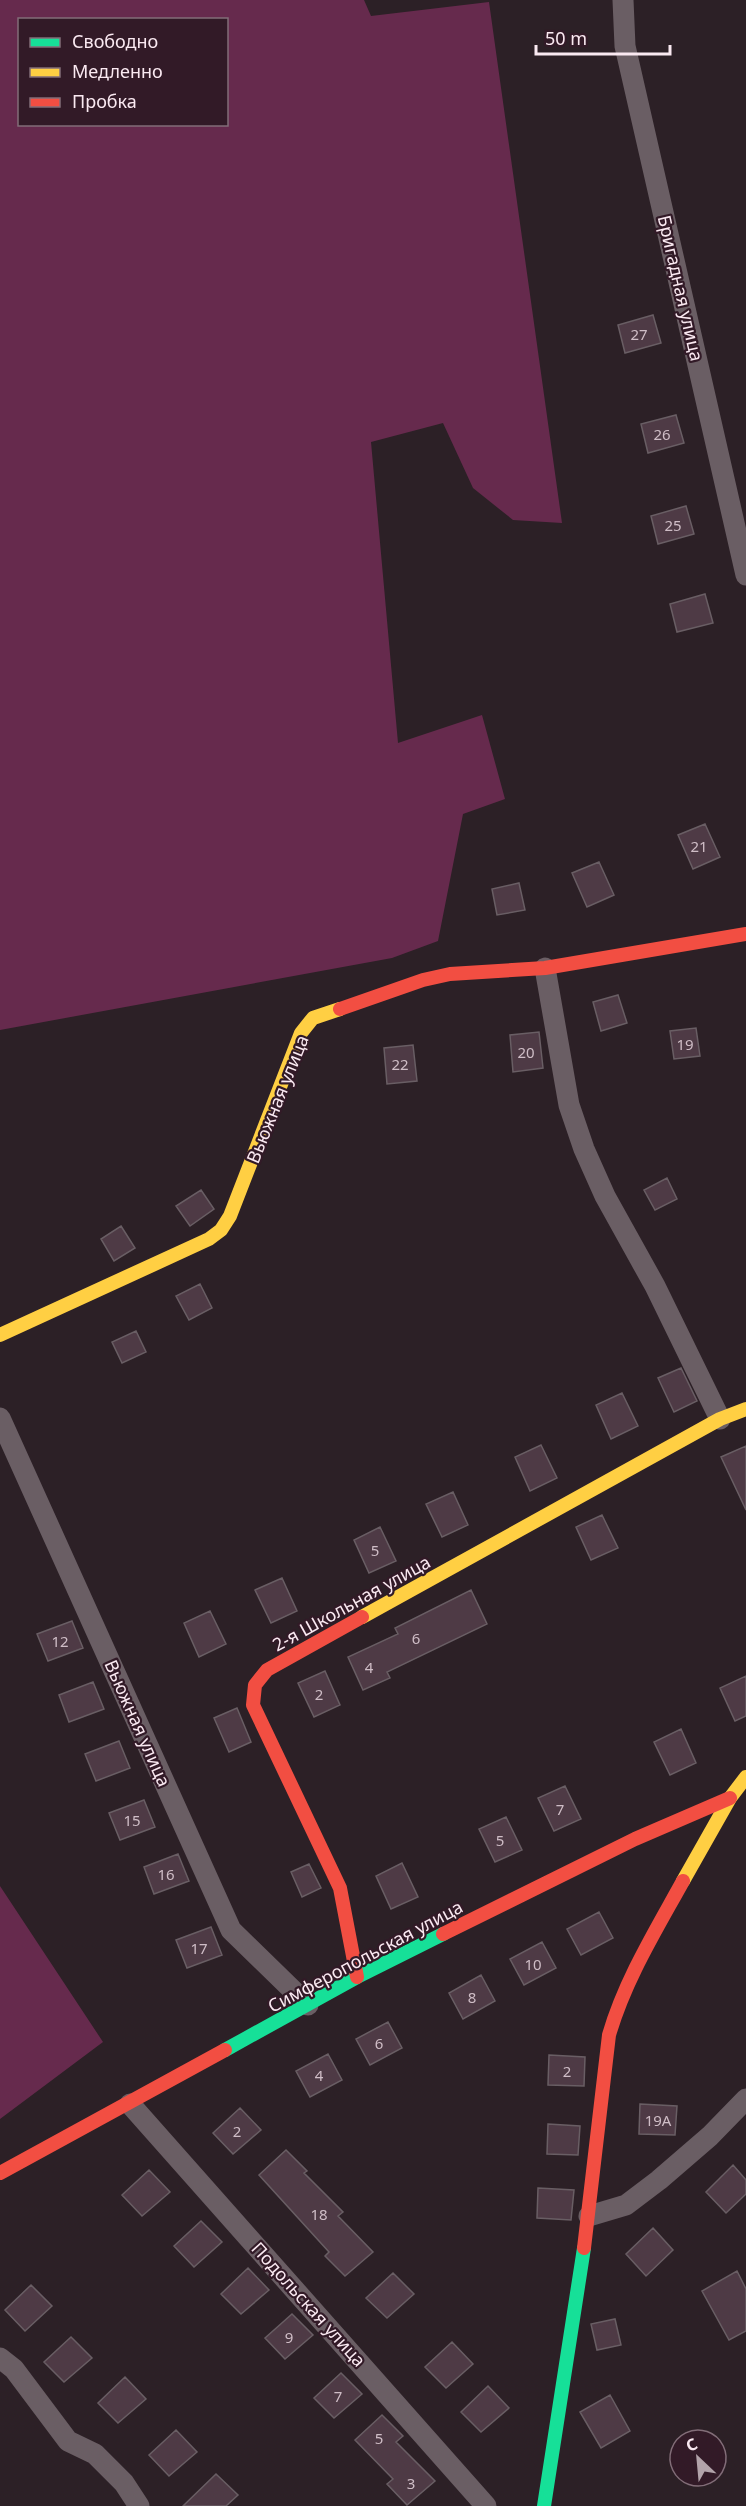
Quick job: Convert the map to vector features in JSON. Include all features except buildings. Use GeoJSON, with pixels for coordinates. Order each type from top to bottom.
{"type":"FeatureCollection","features":[{"type":"Feature","properties":{"kind":"street","name":"Бригадная улица"},"geometry":{"type":"LineString","coordinates":[[623,0],[625,46],[746,575]]}},
{"type":"Feature","properties":{"kind":"street","name":"Вьюжная улица"},"geometry":{"type":"LineString","coordinates":[[0,1335],[208,1239],[221,1230],[237,1200],[301,1033],[313,1018],[423,980],[450,974],[545,968],[746,934]]}},
{"type":"Feature","properties":{"kind":"street"},"geometry":{"type":"LineString","coordinates":[[545,968],[569,1105],[584,1149],[605,1196],[655,1286],[720,1419]]}},
{"type":"Feature","properties":{"kind":"street","name":"2-я Школьная улица"},"geometry":{"type":"LineString","coordinates":[[357,1977],[340,1888],[253,1705],[255,1685],[267,1670],[720,1419],[746,1409]]}},
{"type":"Feature","properties":{"kind":"street","name":"Вьюжная улица"},"geometry":{"type":"LineString","coordinates":[[0,1418],[231,1930],[308,2006]]}},
{"type":"Feature","properties":{"kind":"street","name":"Симферопольская улица"},"geometry":{"type":"LineString","coordinates":[[0,2173],[130,2104],[357,1977],[635,1839],[730,1798],[746,1777]]}},
{"type":"Feature","properties":{"kind":"street"},"geometry":{"type":"LineString","coordinates":[[544,2506],[589,2216],[609,2035],[615,2014],[635,1968],[730,1798]]}},
{"type":"Feature","properties":{"kind":"street"},"geometry":{"type":"LineString","coordinates":[[589,2216],[626,2205],[710,2136],[746,2098]]}},
{"type":"Feature","properties":{"kind":"street","name":"Подольская улица"},"geometry":{"type":"LineString","coordinates":[[130,2104],[486,2506]]}},
{"type":"Feature","properties":{"kind":"street"},"geometry":{"type":"LineString","coordinates":[[0,2358],[14,2369],[68,2441],[95,2454],[124,2483],[139,2506]]}},
{"type":"Feature","properties":{"kind":"shaded area"},"geometry":{"type":"Polygon","coordinates":[[[0,0],[364,0],[371,16],[489,2],[562,523],[513,520],[473,488],[443,423],[371,442],[398,743],[482,715],[505,799],[463,814],[438,941],[392,958],[0,1030],[0,0]]]}},
{"type":"Feature","properties":{"kind":"shaded area"},"geometry":{"type":"Polygon","coordinates":[[[0,1886],[103,2042],[0,2119],[0,1886]]]}},
{"type":"Feature","properties":{"kind":"traffic: fast"},"geometry":{"type":"LineString","coordinates":[[225,2050],[357,1977],[443,1934]]}},
{"type":"Feature","properties":{"kind":"traffic: fast"},"geometry":{"type":"LineString","coordinates":[[544,2506],[584,2248]]}},
{"type":"Feature","properties":{"kind":"traffic: slow"},"geometry":{"type":"LineString","coordinates":[[0,1335],[209,1239],[221,1230],[230,1216],[301,1033],[313,1018],[340,1009]]}},
{"type":"Feature","properties":{"kind":"traffic: slow"},"geometry":{"type":"LineString","coordinates":[[362,1617],[720,1419],[746,1409]]}},
{"type":"Feature","properties":{"kind":"traffic: slow"},"geometry":{"type":"LineString","coordinates":[[683,1881],[730,1798],[746,1777]]}},
{"type":"Feature","properties":{"kind":"traffic: jam"},"geometry":{"type":"LineString","coordinates":[[340,1009],[423,980],[450,974],[545,968],[746,934]]}},
{"type":"Feature","properties":{"kind":"traffic: jam"},"geometry":{"type":"LineString","coordinates":[[357,1977],[340,1888],[253,1705],[255,1685],[267,1670],[362,1617]]}},
{"type":"Feature","properties":{"kind":"traffic: jam"},"geometry":{"type":"LineString","coordinates":[[443,1934],[635,1839],[730,1798]]}},
{"type":"Feature","properties":{"kind":"traffic: jam"},"geometry":{"type":"LineString","coordinates":[[584,2248],[609,2035],[632,1975],[683,1881]]}},
{"type":"Feature","properties":{"kind":"traffic: jam"},"geometry":{"type":"LineString","coordinates":[[0,2173],[225,2050]]}}]}
